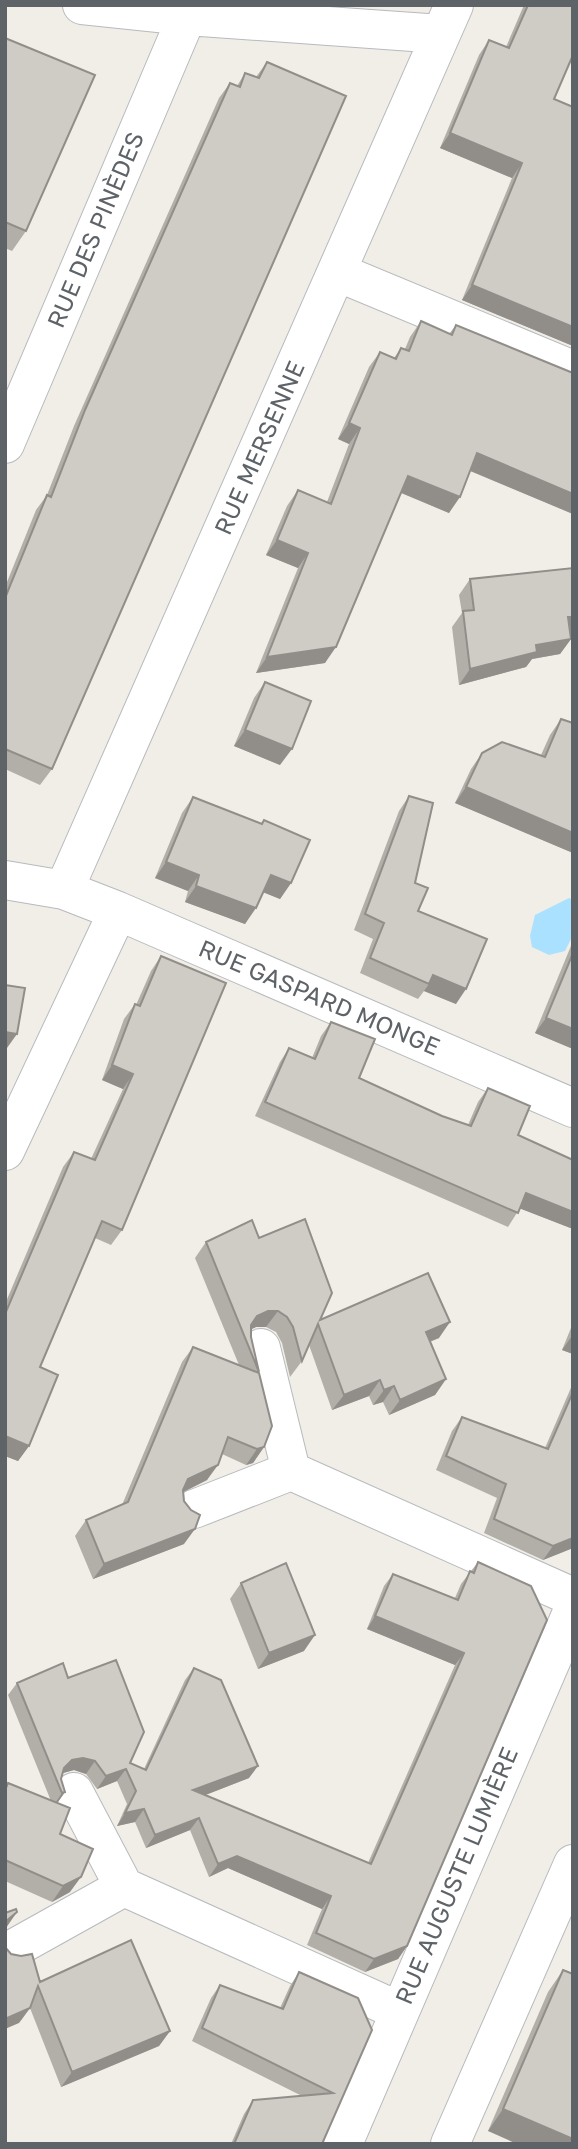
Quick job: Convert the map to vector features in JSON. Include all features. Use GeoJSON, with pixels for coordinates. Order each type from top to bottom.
{"type":"FeatureCollection","features":[{"type":"Feature","properties":{"kind":"street"},"geometry":{"type":"LineString","coordinates":[[82,5],[187,16],[448,20]]}},
{"type":"Feature","properties":{"kind":"street","name":"RUE DES PINÈDES"},"geometry":{"type":"LineString","coordinates":[[5,444],[187,16]]}},
{"type":"Feature","properties":{"kind":"street","name":"RUE MERSENNE"},"geometry":{"type":"LineString","coordinates":[[64,890],[448,20]]}},
{"type":"Feature","properties":{"kind":"street"},"geometry":{"type":"LineString","coordinates":[[337,272],[573,370]]}},
{"type":"Feature","properties":{"kind":"street","name":"RUE GASPARD MONGE"},"geometry":{"type":"LineString","coordinates":[[5,880],[64,890],[118,911],[573,1108]]}},
{"type":"Feature","properties":{"kind":"street"},"geometry":{"type":"LineString","coordinates":[[7,1144],[118,911]]}},
{"type":"Feature","properties":{"kind":"street"},"geometry":{"type":"LineString","coordinates":[[261,1348],[291,1471]]}},
{"type":"Feature","properties":{"kind":"street"},"geometry":{"type":"LineString","coordinates":[[194,1509],[291,1471],[573,1597]]}},
{"type":"Feature","properties":{"kind":"street","name":"RUE AUGUSTE LUMIÈRE"},"geometry":{"type":"LineString","coordinates":[[343,2144],[573,1609]]}},
{"type":"Feature","properties":{"kind":"street"},"geometry":{"type":"LineString","coordinates":[[74,1792],[124,1887],[399,2011]]}},
{"type":"Feature","properties":{"kind":"street"},"geometry":{"type":"LineString","coordinates":[[450,2144],[573,1864]]}},
{"type":"Feature","properties":{"kind":"street"},"geometry":{"type":"LineString","coordinates":[[11,1950],[124,1887]]}},
{"type":"Feature","properties":{"kind":"water"},"geometry":{"type":"Polygon","coordinates":[[[569,898],[573,900],[573,935],[565,951],[549,955],[532,947],[530,936],[535,915],[569,898]]]}},
{"type":"Feature","properties":{"kind":"building"},"geometry":{"type":"Polygon","coordinates":[[[528,5],[573,5],[573,55],[554,99],[573,107],[573,327],[472,285],[522,163],[450,133],[489,40],[509,48],[528,5]]]}},
{"type":"Feature","properties":{"kind":"building"},"geometry":{"type":"Polygon","coordinates":[[[5,38],[95,75],[26,231],[5,222],[5,38]]]}},
{"type":"Feature","properties":{"kind":"building"},"geometry":{"type":"Polygon","coordinates":[[[267,62],[346,96],[52,769],[5,749],[5,598],[47,495],[51,497],[85,410],[230,83],[240,87],[245,73],[259,78],[267,62]]]}},
{"type":"Feature","properties":{"kind":"building"},"geometry":{"type":"Polygon","coordinates":[[[421,321],[452,335],[456,325],[573,373],[573,494],[477,453],[460,497],[408,476],[336,647],[267,657],[308,553],[277,540],[298,490],[331,504],[360,428],[349,423],[380,352],[396,359],[401,348],[409,351],[421,321]]]}},
{"type":"Feature","properties":{"kind":"building"},"geometry":{"type":"Polygon","coordinates":[[[573,568],[573,617],[568,617],[571,639],[536,645],[537,652],[470,669],[463,611],[474,610],[470,579],[573,568]]]}},
{"type":"Feature","properties":{"kind":"building"},"geometry":{"type":"Polygon","coordinates":[[[265,682],[311,701],[292,749],[245,730],[265,682]]]}},
{"type":"Feature","properties":{"kind":"building"},"geometry":{"type":"Polygon","coordinates":[[[561,719],[573,723],[573,833],[466,787],[482,753],[502,742],[545,757],[561,719]]]}},
{"type":"Feature","properties":{"kind":"building"},"geometry":{"type":"Polygon","coordinates":[[[409,796],[433,803],[415,883],[428,888],[418,911],[487,939],[466,989],[433,975],[429,984],[370,958],[384,923],[365,914],[409,796]]]}},
{"type":"Feature","properties":{"kind":"building"},"geometry":{"type":"Polygon","coordinates":[[[193,797],[262,824],[264,820],[310,840],[291,883],[271,875],[256,908],[196,886],[199,875],[166,862],[193,797]]]}},
{"type":"Feature","properties":{"kind":"building"},"geometry":{"type":"Polygon","coordinates":[[[573,953],[573,1029],[546,1018],[573,953]]]}},
{"type":"Feature","properties":{"kind":"building"},"geometry":{"type":"Polygon","coordinates":[[[161,956],[226,983],[122,1230],[102,1221],[40,1367],[58,1375],[29,1446],[5,1436],[5,1314],[74,1152],[95,1160],[133,1074],[112,1065],[135,1004],[140,1006],[161,956]]]}},
{"type":"Feature","properties":{"kind":"building"},"geometry":{"type":"Polygon","coordinates":[[[5,985],[25,988],[17,1034],[5,1032],[5,985]]]}},
{"type":"Feature","properties":{"kind":"building"},"geometry":{"type":"Polygon","coordinates":[[[331,1022],[375,1039],[359,1078],[442,1116],[471,1126],[488,1088],[530,1106],[518,1135],[573,1160],[573,1212],[526,1193],[518,1213],[265,1102],[289,1048],[315,1059],[331,1022]]]}},
{"type":"Feature","properties":{"kind":"building"},"geometry":{"type":"Polygon","coordinates":[[[305,1219],[332,1293],[320,1320],[428,1273],[450,1322],[426,1332],[446,1379],[400,1400],[394,1386],[384,1390],[380,1380],[344,1395],[318,1324],[302,1361],[293,1327],[287,1317],[278,1311],[268,1311],[257,1316],[251,1325],[259,1372],[206,1242],[252,1220],[259,1238],[305,1219]]]}},
{"type":"Feature","properties":{"kind":"building"},"geometry":{"type":"Polygon","coordinates":[[[193,1347],[259,1373],[272,1426],[264,1447],[257,1449],[228,1437],[218,1465],[188,1479],[183,1490],[184,1501],[191,1510],[200,1515],[195,1529],[104,1564],[86,1520],[128,1502],[193,1347]]]}},
{"type":"Feature","properties":{"kind":"building"},"geometry":{"type":"Polygon","coordinates":[[[573,1392],[573,1538],[553,1546],[494,1519],[506,1484],[446,1456],[462,1417],[548,1449],[573,1392]]]}},
{"type":"Feature","properties":{"kind":"building"},"geometry":{"type":"Polygon","coordinates":[[[478,1562],[531,1586],[547,1620],[407,1946],[374,1959],[316,1933],[331,1896],[237,1856],[218,1864],[199,1818],[155,1835],[144,1809],[125,1813],[136,1791],[126,1769],[106,1776],[95,1761],[83,1758],[72,1760],[64,1768],[61,1779],[65,1792],[62,1793],[17,1683],[63,1663],[68,1678],[116,1660],[144,1732],[130,1763],[146,1770],[194,1668],[221,1680],[258,1766],[193,1790],[371,1864],[464,1653],[375,1616],[393,1574],[458,1600],[470,1571],[474,1573],[478,1562]]]}},
{"type":"Feature","properties":{"kind":"building"},"geometry":{"type":"Polygon","coordinates":[[[286,1563],[315,1635],[269,1653],[241,1583],[286,1563]]]}},
{"type":"Feature","properties":{"kind":"building"},"geometry":{"type":"Polygon","coordinates":[[[8,1783],[70,1808],[60,1834],[93,1849],[81,1877],[63,1886],[5,1860],[5,1790],[8,1783]]]}},
{"type":"Feature","properties":{"kind":"building"},"geometry":{"type":"Polygon","coordinates":[[[16,1909],[17,1912],[5,1922],[5,1913],[16,1909]]]}},
{"type":"Feature","properties":{"kind":"building"},"geometry":{"type":"Polygon","coordinates":[[[131,1940],[170,2031],[72,2072],[38,1986],[30,2008],[5,2019],[5,1947],[11,1954],[32,1954],[40,1982],[131,1940]]]}},
{"type":"Feature","properties":{"kind":"building"},"geometry":{"type":"Polygon","coordinates":[[[563,1970],[573,1974],[573,2139],[503,2109],[563,1970]]]}},
{"type":"Feature","properties":{"kind":"building"},"geometry":{"type":"Polygon","coordinates":[[[299,1972],[358,1998],[372,2030],[322,2144],[234,2144],[253,2100],[333,2093],[202,2028],[220,1985],[283,2009],[299,1972]]]}}]}
